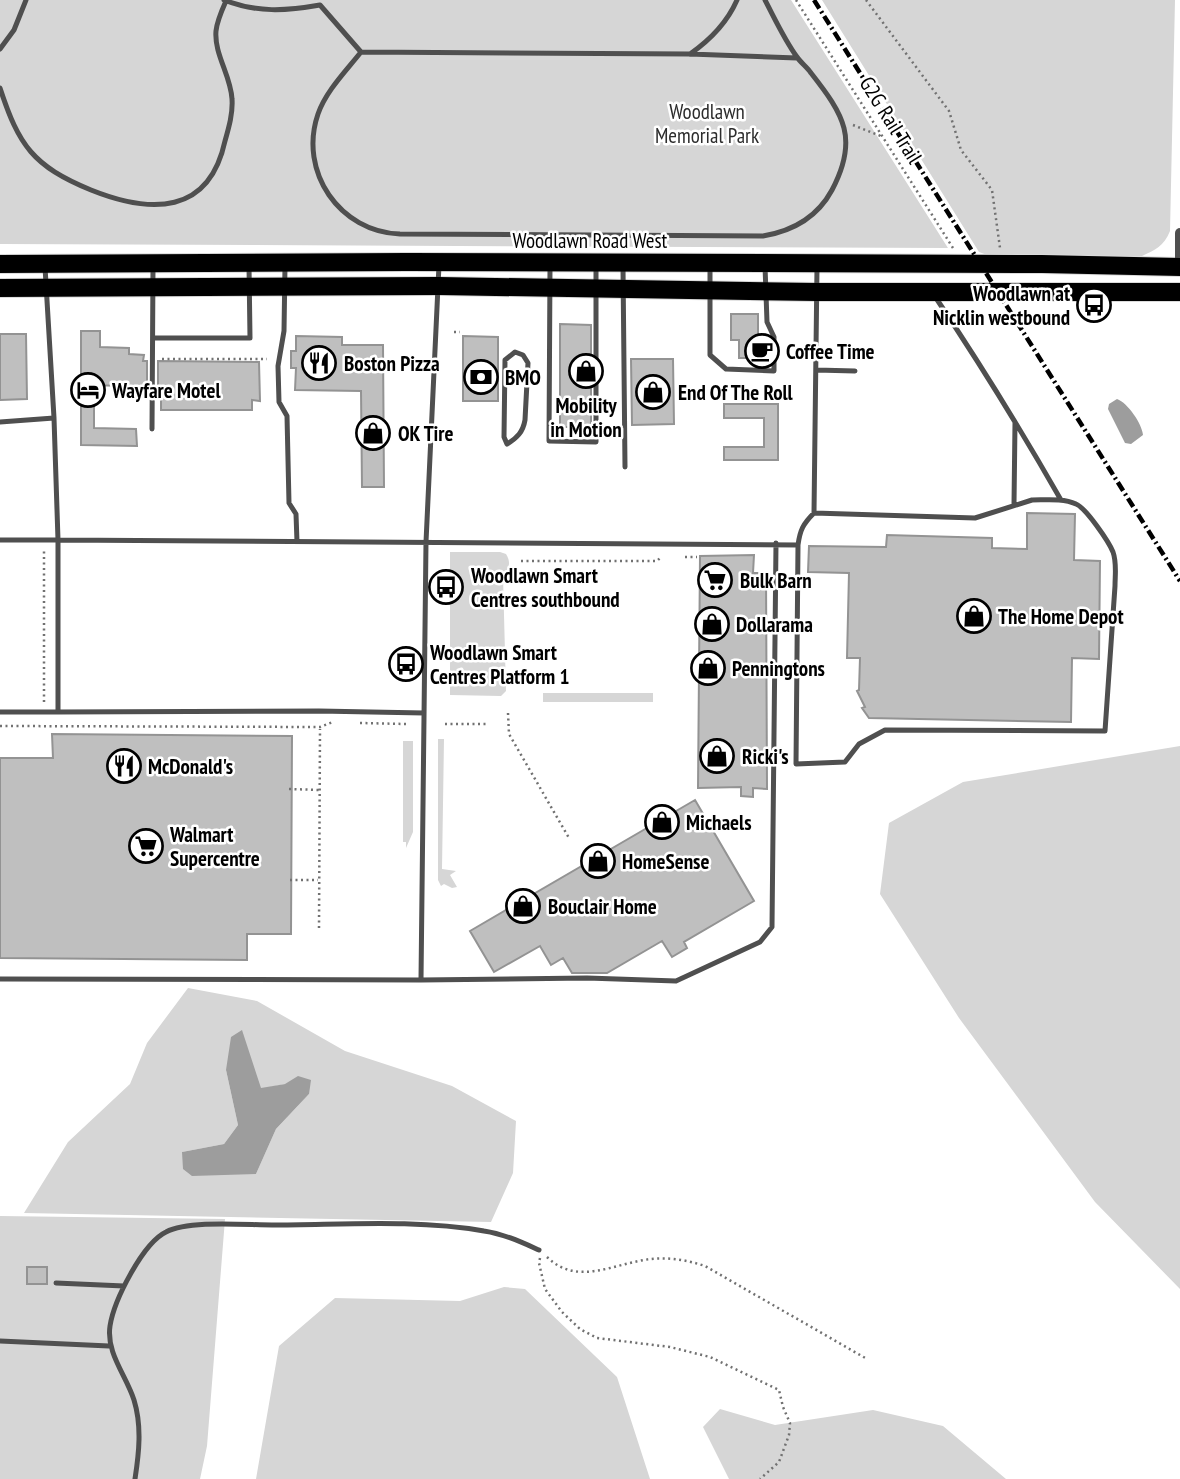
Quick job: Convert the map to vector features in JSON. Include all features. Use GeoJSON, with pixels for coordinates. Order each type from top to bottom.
{"type":"FeatureCollection","features":[{"type":"Feature","properties":{"kind":"main road","name":"Woodlawn Road West"},"geometry":{"type":"LineString","coordinates":[[0,264],[550,262],[765,265],[1042,264],[1180,268]]}},
{"type":"Feature","properties":{"kind":"main road"},"geometry":{"type":"LineString","coordinates":[[0,288],[439,286],[817,292],[1180,292]]}},
{"type":"Feature","properties":{"kind":"street"},"geometry":{"type":"LineString","coordinates":[[1180,233],[1180,268]]}},
{"type":"Feature","properties":{"kind":"lane"},"geometry":{"type":"LineString","coordinates":[[0,49],[14,30],[26,0]]}},
{"type":"Feature","properties":{"kind":"lane"},"geometry":{"type":"LineString","coordinates":[[0,88],[16,132],[41,163],[54,173],[107,196],[134,203],[163,204],[183,199],[203,188],[216,170],[231,116],[232,95],[216,32],[225,0],[245,8],[276,11],[321,2],[361,52]]}},
{"type":"Feature","properties":{"kind":"lane"},"geometry":{"type":"LineString","coordinates":[[690,54],[718,30],[737,0]]}},
{"type":"Feature","properties":{"kind":"lane"},"geometry":{"type":"LineString","coordinates":[[361,52],[325,98],[313,133],[312,152],[323,188],[335,205],[365,226],[389,234],[750,237],[777,233],[816,213],[825,202],[845,161],[847,135],[844,121],[797,58],[765,0]]}},
{"type":"Feature","properties":{"kind":"lane"},"geometry":{"type":"LineString","coordinates":[[361,52],[690,54],[797,58]]}},
{"type":"Feature","properties":{"kind":"lane"},"geometry":{"type":"LineString","coordinates":[[152,262],[152,429]]}},
{"type":"Feature","properties":{"kind":"lane"},"geometry":{"type":"LineString","coordinates":[[154,338],[250,338],[249,262]]}},
{"type":"Feature","properties":{"kind":"lane"},"geometry":{"type":"LineString","coordinates":[[285,262],[284,331],[278,366],[279,402],[287,416],[289,503],[296,514],[297,542]]}},
{"type":"Feature","properties":{"kind":"lane"},"geometry":{"type":"LineString","coordinates":[[421,980],[426,542],[439,262]]}},
{"type":"Feature","properties":{"kind":"lane"},"geometry":{"type":"LineString","coordinates":[[550,262],[550,441],[597,442],[596,263]]}},
{"type":"Feature","properties":{"kind":"lane"},"geometry":{"type":"LineString","coordinates":[[623,263],[625,467]]}},
{"type":"Feature","properties":{"kind":"lane"},"geometry":{"type":"LineString","coordinates":[[710,263],[710,355],[726,369],[774,371],[774,337],[767,322],[765,265]]}},
{"type":"Feature","properties":{"kind":"lane"},"geometry":{"type":"LineString","coordinates":[[45,264],[58,540],[58,712]]}},
{"type":"Feature","properties":{"kind":"lane"},"geometry":{"type":"LineString","coordinates":[[814,513],[975,518],[1032,500],[1061,500],[1083,508],[1113,552],[1115,566],[1112,656],[1105,731],[885,730],[859,744],[845,762],[796,764],[798,545],[802,526],[814,513],[817,264]]}},
{"type":"Feature","properties":{"kind":"lane"},"geometry":{"type":"LineString","coordinates":[[932,292],[1015,420],[1061,500]]}},
{"type":"Feature","properties":{"kind":"lane"},"geometry":{"type":"LineString","coordinates":[[515,352],[523,355],[528,363],[525,420],[524,428],[517,438],[507,444],[504,437],[505,360],[515,352]]}},
{"type":"Feature","properties":{"kind":"lane"},"geometry":{"type":"LineString","coordinates":[[816,370],[855,371]]}},
{"type":"Feature","properties":{"kind":"lane"},"geometry":{"type":"LineString","coordinates":[[0,422],[54,418]]}},
{"type":"Feature","properties":{"kind":"lane"},"geometry":{"type":"LineString","coordinates":[[1014,504],[1015,420]]}},
{"type":"Feature","properties":{"kind":"lane"},"geometry":{"type":"LineString","coordinates":[[0,540],[376,540],[798,545]]}},
{"type":"Feature","properties":{"kind":"lane"},"geometry":{"type":"LineString","coordinates":[[0,979],[587,978],[676,981],[760,942],[772,927],[776,544]]}},
{"type":"Feature","properties":{"kind":"lane"},"geometry":{"type":"LineString","coordinates":[[0,712],[424,713]]}},
{"type":"Feature","properties":{"kind":"lane"},"geometry":{"type":"LineString","coordinates":[[135,1479],[139,1443],[135,1402],[109,1346],[110,1325],[124,1286],[151,1245],[162,1234],[176,1227],[218,1225],[442,1227],[485,1231],[513,1238],[539,1250]]}},
{"type":"Feature","properties":{"kind":"lane"},"geometry":{"type":"LineString","coordinates":[[56,1283],[124,1286]]}},
{"type":"Feature","properties":{"kind":"lane"},"geometry":{"type":"LineString","coordinates":[[0,1341],[109,1346]]}},
{"type":"Feature","properties":{"kind":"path","name":"G2G Rail Trail"},"geometry":{"type":"LineString","coordinates":[[796,0],[959,256]]}},
{"type":"Feature","properties":{"kind":"path"},"geometry":{"type":"LineString","coordinates":[[866,0],[949,111],[961,150],[992,190],[1001,251]]}},
{"type":"Feature","properties":{"kind":"path"},"geometry":{"type":"LineString","coordinates":[[844,121],[883,137]]}},
{"type":"Feature","properties":{"kind":"path"},"geometry":{"type":"LineString","coordinates":[[454,332],[460,332]]}},
{"type":"Feature","properties":{"kind":"path"},"geometry":{"type":"LineString","coordinates":[[160,359],[267,359]]}},
{"type":"Feature","properties":{"kind":"path"},"geometry":{"type":"LineString","coordinates":[[43,726],[44,540]]}},
{"type":"Feature","properties":{"kind":"path"},"geometry":{"type":"LineString","coordinates":[[685,557],[697,557]]}},
{"type":"Feature","properties":{"kind":"path"},"geometry":{"type":"LineString","coordinates":[[521,561],[657,561],[660,558]]}},
{"type":"Feature","properties":{"kind":"path"},"geometry":{"type":"LineString","coordinates":[[508,713],[509,734],[569,838]]}},
{"type":"Feature","properties":{"kind":"path"},"geometry":{"type":"LineString","coordinates":[[0,726],[320,727],[332,722]]}},
{"type":"Feature","properties":{"kind":"path"},"geometry":{"type":"LineString","coordinates":[[354,723],[404,725],[408,722]]}},
{"type":"Feature","properties":{"kind":"path"},"geometry":{"type":"LineString","coordinates":[[445,724],[488,724]]}},
{"type":"Feature","properties":{"kind":"path"},"geometry":{"type":"LineString","coordinates":[[319,928],[320,727]]}},
{"type":"Feature","properties":{"kind":"path"},"geometry":{"type":"LineString","coordinates":[[289,789],[320,790]]}},
{"type":"Feature","properties":{"kind":"path"},"geometry":{"type":"LineString","coordinates":[[290,880],[319,880]]}},
{"type":"Feature","properties":{"kind":"path"},"geometry":{"type":"LineString","coordinates":[[539,1250],[568,1272],[586,1273],[653,1259],[685,1260],[705,1266],[867,1359]]}},
{"type":"Feature","properties":{"kind":"path"},"geometry":{"type":"LineString","coordinates":[[539,1250],[538,1263],[545,1289],[562,1312],[580,1329],[597,1338],[670,1347],[710,1357],[779,1390],[790,1423],[789,1435],[779,1462],[760,1479]]}},
{"type":"Feature","properties":{"kind":"green space","name":"Woodlawn Memorial Park"},"geometry":{"type":"Polygon","coordinates":[[[0,0],[791,0],[948,248],[0,244],[0,0]]]}},
{"type":"Feature","properties":{"kind":"green space"},"geometry":{"type":"Polygon","coordinates":[[[822,0],[1175,0],[1170,231],[1165,240],[1142,256],[990,256],[979,252],[822,0]]]}},
{"type":"Feature","properties":{"kind":"green space"},"geometry":{"type":"Polygon","coordinates":[[[450,552],[500,552],[508,557],[509,566],[503,577],[506,691],[501,696],[450,695],[450,552]]]}},
{"type":"Feature","properties":{"kind":"green space"},"geometry":{"type":"Polygon","coordinates":[[[543,693],[653,693],[653,702],[543,702],[543,693]]]}},
{"type":"Feature","properties":{"kind":"green space"},"geometry":{"type":"Polygon","coordinates":[[[438,739],[444,739],[442,869],[456,871],[450,875],[457,887],[452,888],[444,884],[441,886],[438,880],[438,739]]]}},
{"type":"Feature","properties":{"kind":"green space"},"geometry":{"type":"Polygon","coordinates":[[[403,741],[413,741],[413,832],[406,848],[406,842],[403,842],[403,741]]]}},
{"type":"Feature","properties":{"kind":"green space"},"geometry":{"type":"Polygon","coordinates":[[[1180,746],[1180,1289],[1095,1202],[959,1018],[880,894],[889,823],[963,782],[1180,746]]]}},
{"type":"Feature","properties":{"kind":"green space"},"geometry":{"type":"Polygon","coordinates":[[[188,988],[257,1001],[345,1051],[452,1086],[516,1121],[513,1173],[491,1222],[24,1213],[68,1142],[130,1084],[147,1043],[188,988]],[[226,1070],[238,1125],[224,1144],[182,1152],[256,1174],[276,1129],[309,1094],[285,1084],[261,1089],[226,1070]]]}},
{"type":"Feature","properties":{"kind":"green space"},"geometry":{"type":"Polygon","coordinates":[[[0,1216],[225,1219],[207,1446],[200,1479],[0,1479],[0,1216]]]}},
{"type":"Feature","properties":{"kind":"green space"},"geometry":{"type":"Polygon","coordinates":[[[504,1287],[525,1289],[617,1377],[650,1479],[256,1479],[279,1346],[335,1298],[460,1301],[504,1287]]]}},
{"type":"Feature","properties":{"kind":"green space"},"geometry":{"type":"Polygon","coordinates":[[[720,1409],[775,1425],[873,1410],[943,1426],[1006,1479],[729,1479],[703,1427],[720,1409]]]}},
{"type":"Feature","properties":{"kind":"shaded area"},"geometry":{"type":"Polygon","coordinates":[[[1117,399],[1130,409],[1142,430],[1143,435],[1131,444],[1125,443],[1108,409],[1109,404],[1117,399]]]}},
{"type":"Feature","properties":{"kind":"shaded area"},"geometry":{"type":"Polygon","coordinates":[[[242,1030],[261,1088],[285,1084],[298,1076],[311,1080],[309,1094],[276,1129],[256,1174],[192,1176],[183,1169],[182,1152],[224,1144],[238,1125],[226,1070],[231,1037],[242,1030]]]}},
{"type":"Feature","properties":{"kind":"building"},"geometry":{"type":"Polygon","coordinates":[[[731,314],[758,314],[758,340],[769,340],[769,358],[739,358],[739,340],[731,340],[731,314]]]}},
{"type":"Feature","properties":{"kind":"building"},"geometry":{"type":"Polygon","coordinates":[[[560,324],[591,325],[591,427],[560,427],[560,324]]]}},
{"type":"Feature","properties":{"kind":"building"},"geometry":{"type":"Polygon","coordinates":[[[81,331],[100,331],[100,347],[129,348],[129,354],[144,355],[143,361],[147,361],[147,387],[94,385],[94,428],[136,429],[137,446],[81,445],[81,331]]]}},
{"type":"Feature","properties":{"kind":"building"},"geometry":{"type":"Polygon","coordinates":[[[0,334],[26,334],[27,399],[0,400],[0,334]]]}},
{"type":"Feature","properties":{"kind":"building"},"geometry":{"type":"Polygon","coordinates":[[[296,336],[342,337],[342,345],[383,345],[384,487],[362,487],[361,391],[295,390],[296,368],[291,368],[291,351],[296,351],[296,336]]]}},
{"type":"Feature","properties":{"kind":"building","name":"BMO"},"geometry":{"type":"Polygon","coordinates":[[[463,336],[498,337],[498,401],[463,401],[463,336]]]}},
{"type":"Feature","properties":{"kind":"building","name":"End Of The Roll"},"geometry":{"type":"Polygon","coordinates":[[[631,359],[673,359],[674,424],[632,425],[631,359]]]}},
{"type":"Feature","properties":{"kind":"building"},"geometry":{"type":"Polygon","coordinates":[[[158,361],[259,362],[260,401],[252,400],[252,410],[161,410],[158,361]]]}},
{"type":"Feature","properties":{"kind":"building"},"geometry":{"type":"Polygon","coordinates":[[[724,404],[778,404],[778,460],[724,460],[724,447],[764,447],[764,418],[724,418],[724,404]]]}},
{"type":"Feature","properties":{"kind":"building","name":"The Home Depot"},"geometry":{"type":"Polygon","coordinates":[[[1027,513],[1075,514],[1074,560],[1100,561],[1099,659],[1072,658],[1071,722],[869,718],[862,708],[865,707],[857,691],[860,658],[847,658],[849,573],[808,572],[809,546],[886,547],[887,535],[992,538],[992,548],[1027,549],[1027,513]]]}},
{"type":"Feature","properties":{"kind":"building"},"geometry":{"type":"Polygon","coordinates":[[[754,555],[753,573],[766,573],[767,789],[753,788],[753,797],[741,796],[741,787],[698,788],[700,556],[754,555]]]}},
{"type":"Feature","properties":{"kind":"building","name":"Walmart Supercentre"},"geometry":{"type":"Polygon","coordinates":[[[52,734],[292,736],[291,934],[247,934],[247,960],[0,958],[0,758],[53,758],[52,734]]]}},
{"type":"Feature","properties":{"kind":"building"},"geometry":{"type":"Polygon","coordinates":[[[695,800],[754,901],[684,942],[687,948],[672,957],[662,941],[607,973],[572,973],[563,958],[551,965],[540,946],[494,972],[470,931],[695,800]]]}},
{"type":"Feature","properties":{"kind":"building"},"geometry":{"type":"Polygon","coordinates":[[[27,1267],[47,1267],[47,1284],[27,1284],[27,1267]]]}},
{"type":"Feature","properties":{"kind":"railway"},"geometry":{"type":"LineString","coordinates":[[814,0],[1180,581]]}},
{"type":"Feature","properties":{"kind":"place","name":"Woodlawn at Nicklin westbound"},"geometry":{"type":"Point","coordinates":[1094,305]}},
{"type":"Feature","properties":{"kind":"place","name":"Coffee Time"},"geometry":{"type":"Point","coordinates":[762,351]}},
{"type":"Feature","properties":{"kind":"place","name":"Boston Pizza"},"geometry":{"type":"Point","coordinates":[319,363]}},
{"type":"Feature","properties":{"kind":"place","name":"Mobility in Motion"},"geometry":{"type":"Point","coordinates":[586,371]}},
{"type":"Feature","properties":{"kind":"place","name":"BMO"},"geometry":{"type":"Point","coordinates":[481,377]}},
{"type":"Feature","properties":{"kind":"place","name":"Wayfare Motel"},"geometry":{"type":"Point","coordinates":[88,390]}},
{"type":"Feature","properties":{"kind":"place","name":"End Of The Roll"},"geometry":{"type":"Point","coordinates":[653,392]}},
{"type":"Feature","properties":{"kind":"place","name":"OK Tire"},"geometry":{"type":"Point","coordinates":[373,433]}},
{"type":"Feature","properties":{"kind":"place","name":"Bulk Barn"},"geometry":{"type":"Point","coordinates":[715,580]}},
{"type":"Feature","properties":{"kind":"place","name":"Woodlawn Smart Centres southbound"},"geometry":{"type":"Point","coordinates":[446,587]}},
{"type":"Feature","properties":{"kind":"place","name":"The Home Depot"},"geometry":{"type":"Point","coordinates":[974,616]}},
{"type":"Feature","properties":{"kind":"place","name":"Dollarama"},"geometry":{"type":"Point","coordinates":[712,624]}},
{"type":"Feature","properties":{"kind":"place","name":"Woodlawn Smart Centres Platform 1"},"geometry":{"type":"Point","coordinates":[406,664]}},
{"type":"Feature","properties":{"kind":"place","name":"Penningtons"},"geometry":{"type":"Point","coordinates":[708,668]}},
{"type":"Feature","properties":{"kind":"place","name":"Ricki's"},"geometry":{"type":"Point","coordinates":[717,756]}},
{"type":"Feature","properties":{"kind":"place","name":"McDonald's"},"geometry":{"type":"Point","coordinates":[124,766]}},
{"type":"Feature","properties":{"kind":"place","name":"Michaels"},"geometry":{"type":"Point","coordinates":[662,822]}},
{"type":"Feature","properties":{"kind":"place","name":"Walmart Supercentre"},"geometry":{"type":"Point","coordinates":[146,846]}},
{"type":"Feature","properties":{"kind":"place","name":"HomeSense"},"geometry":{"type":"Point","coordinates":[598,861]}},
{"type":"Feature","properties":{"kind":"place","name":"Bouclair Home"},"geometry":{"type":"Point","coordinates":[523,906]}}]}
